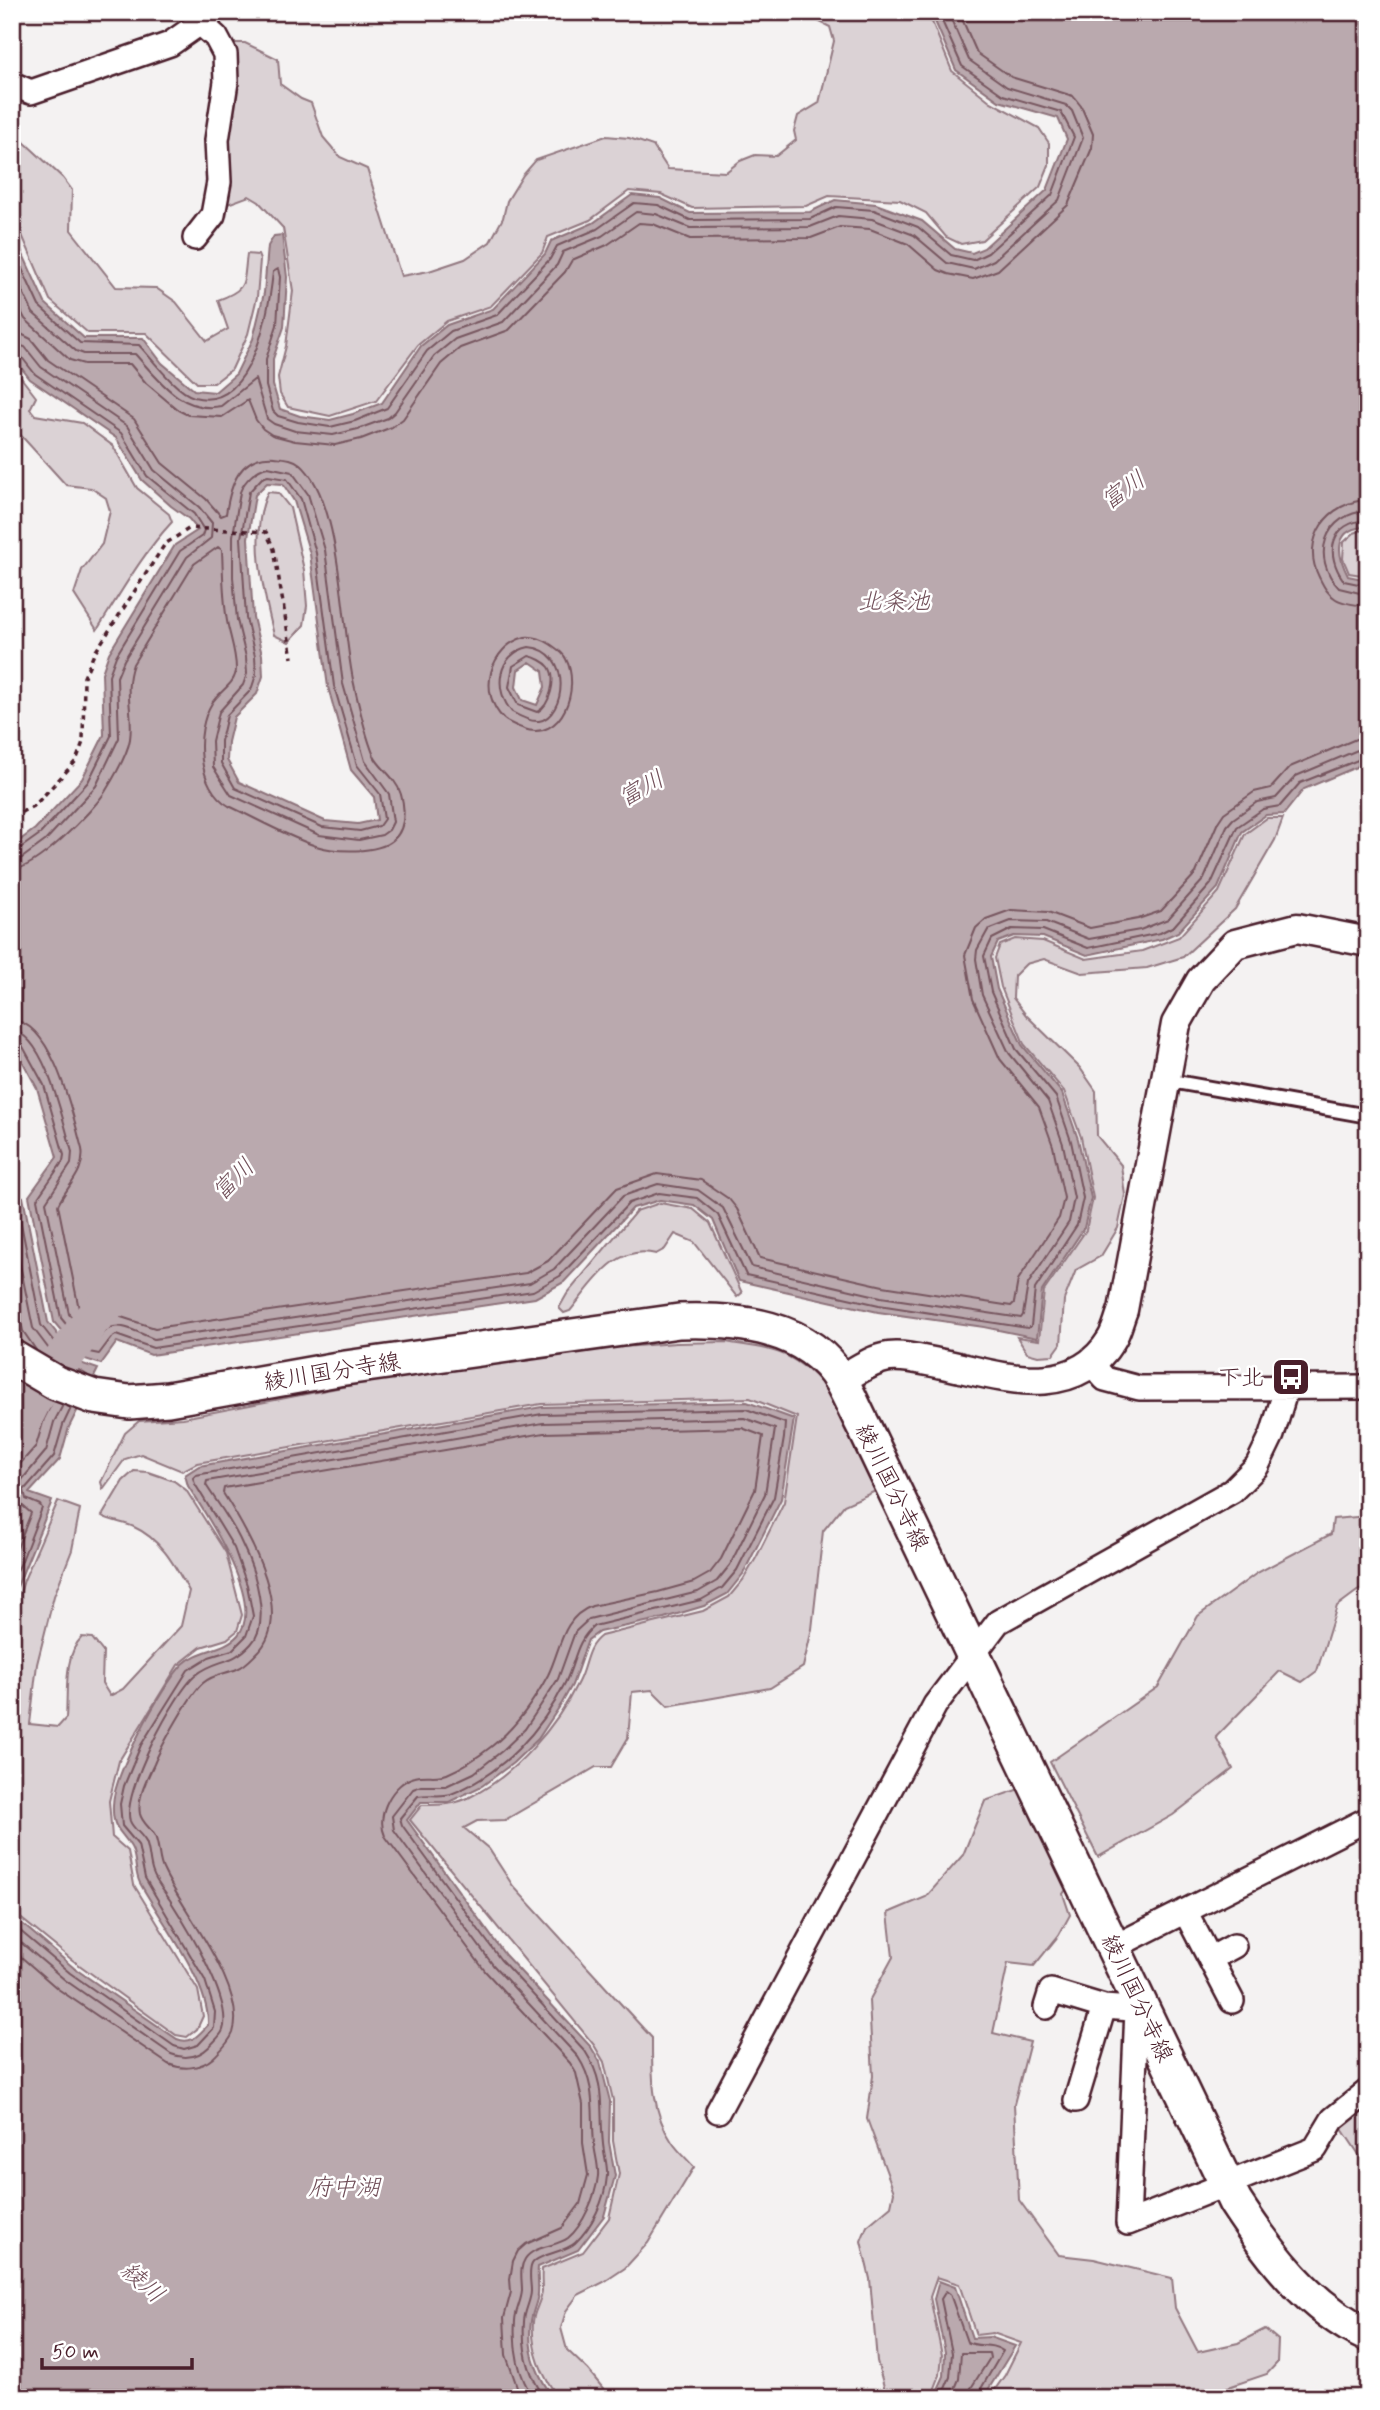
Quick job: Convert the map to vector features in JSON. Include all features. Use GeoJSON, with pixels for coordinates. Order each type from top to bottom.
{"type":"FeatureCollection","features":[{"type":"Feature","properties":{"kind":"main road","name":"綾川国分寺線"},"geometry":{"type":"LineString","coordinates":[[12,1357],[56,1383],[93,1397],[130,1402],[169,1398],[338,1369],[679,1321],[710,1320],[777,1330],[799,1341],[821,1357],[840,1380],[1114,1947],[1140,2010],[1235,2202],[1264,2247],[1295,2282],[1330,2312],[1368,2335]]}},
{"type":"Feature","properties":{"kind":"street"},"geometry":{"type":"LineString","coordinates":[[12,84],[31,92],[170,44],[206,18],[225,54],[226,82],[217,140],[219,182],[213,215],[195,239]]}},
{"type":"Feature","properties":{"kind":"street"},"geometry":{"type":"LineString","coordinates":[[12,69],[54,84]]}},
{"type":"Feature","properties":{"kind":"street"},"geometry":{"type":"LineString","coordinates":[[840,1380],[871,1363],[889,1357],[915,1359],[1012,1379],[1050,1381],[1091,1363],[1111,1340],[1123,1310],[1176,1024],[1201,979],[1236,944],[1297,928],[1368,942]]}},
{"type":"Feature","properties":{"kind":"street"},"geometry":{"type":"LineString","coordinates":[[1091,1363],[1105,1379],[1139,1388],[1368,1387]]}},
{"type":"Feature","properties":{"kind":"street"},"geometry":{"type":"LineString","coordinates":[[718,2111],[934,1704],[998,1622],[1232,1491],[1257,1466],[1272,1435],[1286,1389]]}},
{"type":"Feature","properties":{"kind":"street"},"geometry":{"type":"LineString","coordinates":[[1114,1947],[1368,1819]]}},
{"type":"Feature","properties":{"kind":"street"},"geometry":{"type":"LineString","coordinates":[[1185,1911],[1231,2001]]}},
{"type":"Feature","properties":{"kind":"street"},"geometry":{"type":"LineString","coordinates":[[1210,1959],[1234,1946]]}},
{"type":"Feature","properties":{"kind":"street"},"geometry":{"type":"LineString","coordinates":[[1046,2007],[1051,1991],[1104,2007],[1140,2010],[1128,2223],[1315,2149],[1333,2119],[1368,2091]]}},
{"type":"Feature","properties":{"kind":"street"},"geometry":{"type":"LineString","coordinates":[[1076,2100],[1104,2007]]}},
{"type":"Feature","properties":{"kind":"lane"},"geometry":{"type":"LineString","coordinates":[[1164,1080],[1368,1116]]}},
{"type":"Feature","properties":{"kind":"path"},"geometry":{"type":"LineString","coordinates":[[12,817],[35,804],[76,761],[83,742],[84,677],[93,654],[165,544],[178,534],[190,528],[266,532],[274,549],[292,658]]}},
{"type":"Feature","properties":{"kind":"shaded area"},"geometry":{"type":"Polygon","coordinates":[[[808,12],[928,12],[952,71],[991,102],[1039,128],[1049,143],[1049,165],[1040,187],[982,240],[961,244],[946,237],[926,213],[900,200],[829,196],[806,206],[692,208],[661,194],[629,191],[590,220],[548,237],[542,253],[491,306],[447,321],[418,345],[376,401],[330,416],[288,407],[280,394],[278,377],[286,346],[293,291],[283,228],[259,202],[249,196],[228,204],[222,169],[231,43],[245,43],[278,59],[280,84],[311,103],[323,137],[340,157],[367,169],[401,276],[429,271],[465,259],[490,242],[503,218],[507,201],[536,160],[606,136],[629,138],[653,146],[668,169],[726,172],[740,161],[755,155],[776,156],[796,140],[794,131],[798,116],[819,103],[834,41],[830,27],[810,17],[808,12]]]}},
{"type":"Feature","properties":{"kind":"shaded area"},"geometry":{"type":"Polygon","coordinates":[[[12,100],[23,141],[63,178],[72,190],[71,230],[116,287],[156,288],[176,302],[207,341],[228,329],[218,300],[239,289],[244,279],[247,254],[258,255],[260,260],[257,297],[248,334],[232,369],[214,383],[197,383],[146,333],[88,333],[50,300],[19,228],[20,191],[12,184],[12,100]]]}},
{"type":"Feature","properties":{"kind":"shaded area"},"geometry":{"type":"Polygon","coordinates":[[[12,366],[36,397],[30,409],[35,415],[82,423],[113,446],[137,488],[169,514],[172,522],[141,561],[97,630],[74,594],[82,570],[102,544],[110,511],[106,498],[91,488],[66,485],[16,430],[12,418],[12,366]]]}},
{"type":"Feature","properties":{"kind":"shaded area"},"geometry":{"type":"Polygon","coordinates":[[[268,492],[278,493],[290,508],[304,570],[307,606],[304,625],[289,642],[274,635],[260,564],[259,526],[268,492]]]}},
{"type":"Feature","properties":{"kind":"shaded area"},"geometry":{"type":"Polygon","coordinates":[[[1366,529],[1368,576],[1349,573],[1343,559],[1344,542],[1354,533],[1366,529]]]}},
{"type":"Feature","properties":{"kind":"shaded area"},"geometry":{"type":"Polygon","coordinates":[[[1267,818],[1283,818],[1275,840],[1235,909],[1183,957],[1147,968],[1082,973],[1044,959],[1026,964],[1014,976],[1013,998],[1026,1015],[1080,1068],[1096,1091],[1097,1136],[1121,1165],[1125,1195],[1118,1228],[1101,1256],[1076,1270],[1064,1300],[1061,1344],[1053,1355],[1038,1356],[1027,1353],[1017,1337],[1039,1340],[1044,1291],[1086,1230],[1093,1198],[1081,1137],[1064,1091],[1024,1044],[1001,987],[995,958],[1000,945],[1015,939],[1043,941],[1086,959],[1142,951],[1179,937],[1219,892],[1245,834],[1267,818]]]}},
{"type":"Feature","properties":{"kind":"shaded area"},"geometry":{"type":"Polygon","coordinates":[[[660,1203],[693,1209],[710,1223],[742,1293],[737,1297],[694,1242],[675,1234],[665,1249],[656,1254],[628,1254],[617,1260],[606,1268],[570,1311],[564,1313],[559,1308],[567,1294],[636,1211],[660,1203]]]}},
{"type":"Feature","properties":{"kind":"shaded area"},"geometry":{"type":"Polygon","coordinates":[[[726,1342],[782,1354],[806,1368],[821,1382],[844,1415],[878,1490],[844,1505],[823,1531],[812,1629],[803,1667],[770,1688],[668,1706],[652,1690],[632,1692],[628,1738],[611,1767],[596,1767],[505,1820],[477,1821],[464,1828],[489,1849],[513,1886],[652,2038],[654,2092],[660,2118],[672,2142],[694,2167],[648,2243],[625,2268],[578,2295],[566,2311],[561,2328],[567,2350],[611,2398],[559,2398],[539,2363],[534,2343],[533,2318],[542,2291],[542,2269],[583,2252],[609,2218],[619,2174],[613,2141],[613,2100],[604,2062],[594,2045],[410,1820],[422,1805],[453,1803],[470,1797],[518,1763],[558,1716],[581,1676],[589,1651],[601,1636],[703,1611],[729,1597],[756,1558],[784,1502],[797,1417],[750,1398],[541,1404],[197,1463],[182,1471],[141,1454],[125,1459],[103,1489],[101,1482],[125,1433],[139,1421],[183,1418],[388,1378],[595,1349],[726,1342]]]}},
{"type":"Feature","properties":{"kind":"shaded area"},"geometry":{"type":"Polygon","coordinates":[[[134,1471],[148,1472],[174,1481],[186,1490],[226,1553],[242,1615],[237,1631],[227,1639],[201,1647],[178,1665],[119,1761],[109,1801],[112,1837],[128,1851],[134,1885],[198,1990],[203,2016],[197,2029],[187,2037],[176,2035],[71,1959],[12,1911],[12,1661],[16,1607],[24,1580],[58,1501],[80,1509],[72,1550],[54,1596],[37,1664],[30,1724],[58,1727],[66,1718],[69,1664],[82,1637],[92,1638],[103,1652],[102,1683],[110,1696],[123,1689],[181,1626],[189,1591],[166,1554],[144,1532],[102,1516],[123,1481],[134,1471]]]}},
{"type":"Feature","properties":{"kind":"shaded area"},"geometry":{"type":"Polygon","coordinates":[[[1368,1516],[1368,1583],[1337,1606],[1317,1671],[1302,1682],[1280,1671],[1216,1737],[1233,1769],[1173,1815],[1098,1857],[1050,1762],[1158,1687],[1198,1616],[1257,1573],[1331,1534],[1333,1519],[1368,1516]]]}},
{"type":"Feature","properties":{"kind":"shaded area"},"geometry":{"type":"Polygon","coordinates":[[[1025,1787],[1070,1884],[1063,1894],[1070,1915],[1059,1935],[1034,1966],[1008,1963],[993,2033],[1030,2042],[1014,2104],[1019,2200],[1059,2255],[1094,2259],[1172,2278],[1175,2308],[1198,2352],[1238,2343],[1265,2329],[1278,2340],[1277,2363],[1267,2374],[1196,2398],[989,2398],[1005,2375],[1021,2343],[993,2333],[976,2335],[959,2284],[937,2277],[930,2297],[942,2355],[940,2375],[931,2398],[887,2398],[877,2361],[870,2279],[861,2241],[867,2226],[891,2206],[894,2192],[867,2119],[873,2076],[869,2001],[893,1957],[888,1913],[926,1897],[963,1855],[985,1801],[1025,1787]]]}},
{"type":"Feature","properties":{"kind":"shaded area"},"geometry":{"type":"Polygon","coordinates":[[[1368,2103],[1368,2168],[1338,2123],[1368,2103]]]}},
{"type":"Feature","properties":{"kind":"water","name":"北条池"},"geometry":{"type":"Polygon","coordinates":[[[931,12],[1368,12],[1368,527],[1349,531],[1344,536],[1340,550],[1348,576],[1368,580],[1368,762],[1304,789],[1284,814],[1266,815],[1242,832],[1218,888],[1178,932],[1162,939],[1087,955],[1043,937],[1014,936],[998,942],[991,957],[997,989],[1022,1045],[1062,1093],[1078,1139],[1091,1198],[1084,1228],[1042,1291],[1037,1338],[984,1327],[878,1312],[739,1281],[713,1220],[694,1205],[660,1200],[633,1208],[564,1282],[535,1298],[151,1355],[117,1342],[101,1364],[85,1359],[54,1322],[29,1196],[57,1157],[37,1088],[12,1042],[12,846],[35,829],[82,779],[104,735],[102,673],[109,653],[175,545],[198,530],[189,519],[142,480],[116,438],[30,379],[12,356],[12,230],[45,303],[84,338],[143,338],[162,363],[194,390],[215,392],[236,374],[253,339],[264,293],[268,246],[274,236],[282,235],[287,277],[284,327],[273,359],[273,385],[280,409],[300,416],[330,420],[382,403],[421,346],[447,325],[493,309],[545,254],[551,241],[593,223],[632,195],[660,198],[690,213],[810,212],[835,200],[876,204],[922,221],[955,249],[972,253],[984,248],[1047,190],[1067,139],[1058,118],[999,101],[956,70],[931,12]],[[267,483],[255,495],[248,538],[253,617],[262,655],[263,676],[257,694],[234,717],[227,760],[239,782],[325,821],[358,824],[377,820],[374,797],[351,770],[328,687],[310,554],[294,501],[283,484],[267,483]],[[530,662],[518,670],[516,687],[522,700],[537,705],[545,687],[543,671],[530,662]]]}},
{"type":"Feature","properties":{"kind":"water"},"geometry":{"type":"Polygon","coordinates":[[[23,1197],[48,1322],[80,1363],[98,1369],[69,1427],[60,1459],[29,1493],[52,1501],[12,1599],[12,1199],[23,1197]]]}},
{"type":"Feature","properties":{"kind":"water","name":"府中湖"},"geometry":{"type":"Polygon","coordinates":[[[747,1402],[794,1419],[781,1499],[743,1574],[727,1594],[704,1606],[664,1618],[599,1632],[588,1640],[572,1685],[538,1739],[513,1763],[482,1786],[449,1802],[421,1802],[407,1820],[505,1955],[591,2047],[600,2062],[610,2101],[609,2142],[615,2176],[604,2216],[578,2250],[538,2267],[538,2294],[530,2331],[532,2352],[538,2371],[554,2398],[12,2398],[12,1915],[74,1968],[177,2039],[191,2040],[208,2025],[201,1990],[193,1971],[140,1883],[133,1851],[118,1829],[113,1814],[115,1791],[121,1774],[163,1691],[183,1664],[196,1655],[232,1640],[238,1635],[245,1621],[245,1602],[230,1559],[188,1486],[185,1475],[199,1466],[542,1407],[747,1402]]]}},
{"type":"Feature","properties":{"kind":"water"},"geometry":{"type":"Polygon","coordinates":[[[939,2281],[955,2287],[972,2338],[990,2337],[1015,2346],[983,2398],[934,2398],[944,2376],[945,2352],[934,2299],[939,2281]]]}},
{"type":"Feature","properties":{"kind":"waterway","name":"富川"},"geometry":{"type":"LineString","coordinates":[[12,1442],[33,1400],[93,1318],[105,1307]]}},
{"type":"Feature","properties":{"kind":"place","name":"下北"},"geometry":{"type":"Point","coordinates":[1291,1377]}},
{"type":"Feature","properties":{"kind":"water label","name":"綾川"},"geometry":{"type":"Point","coordinates":[143,2282]}}]}
